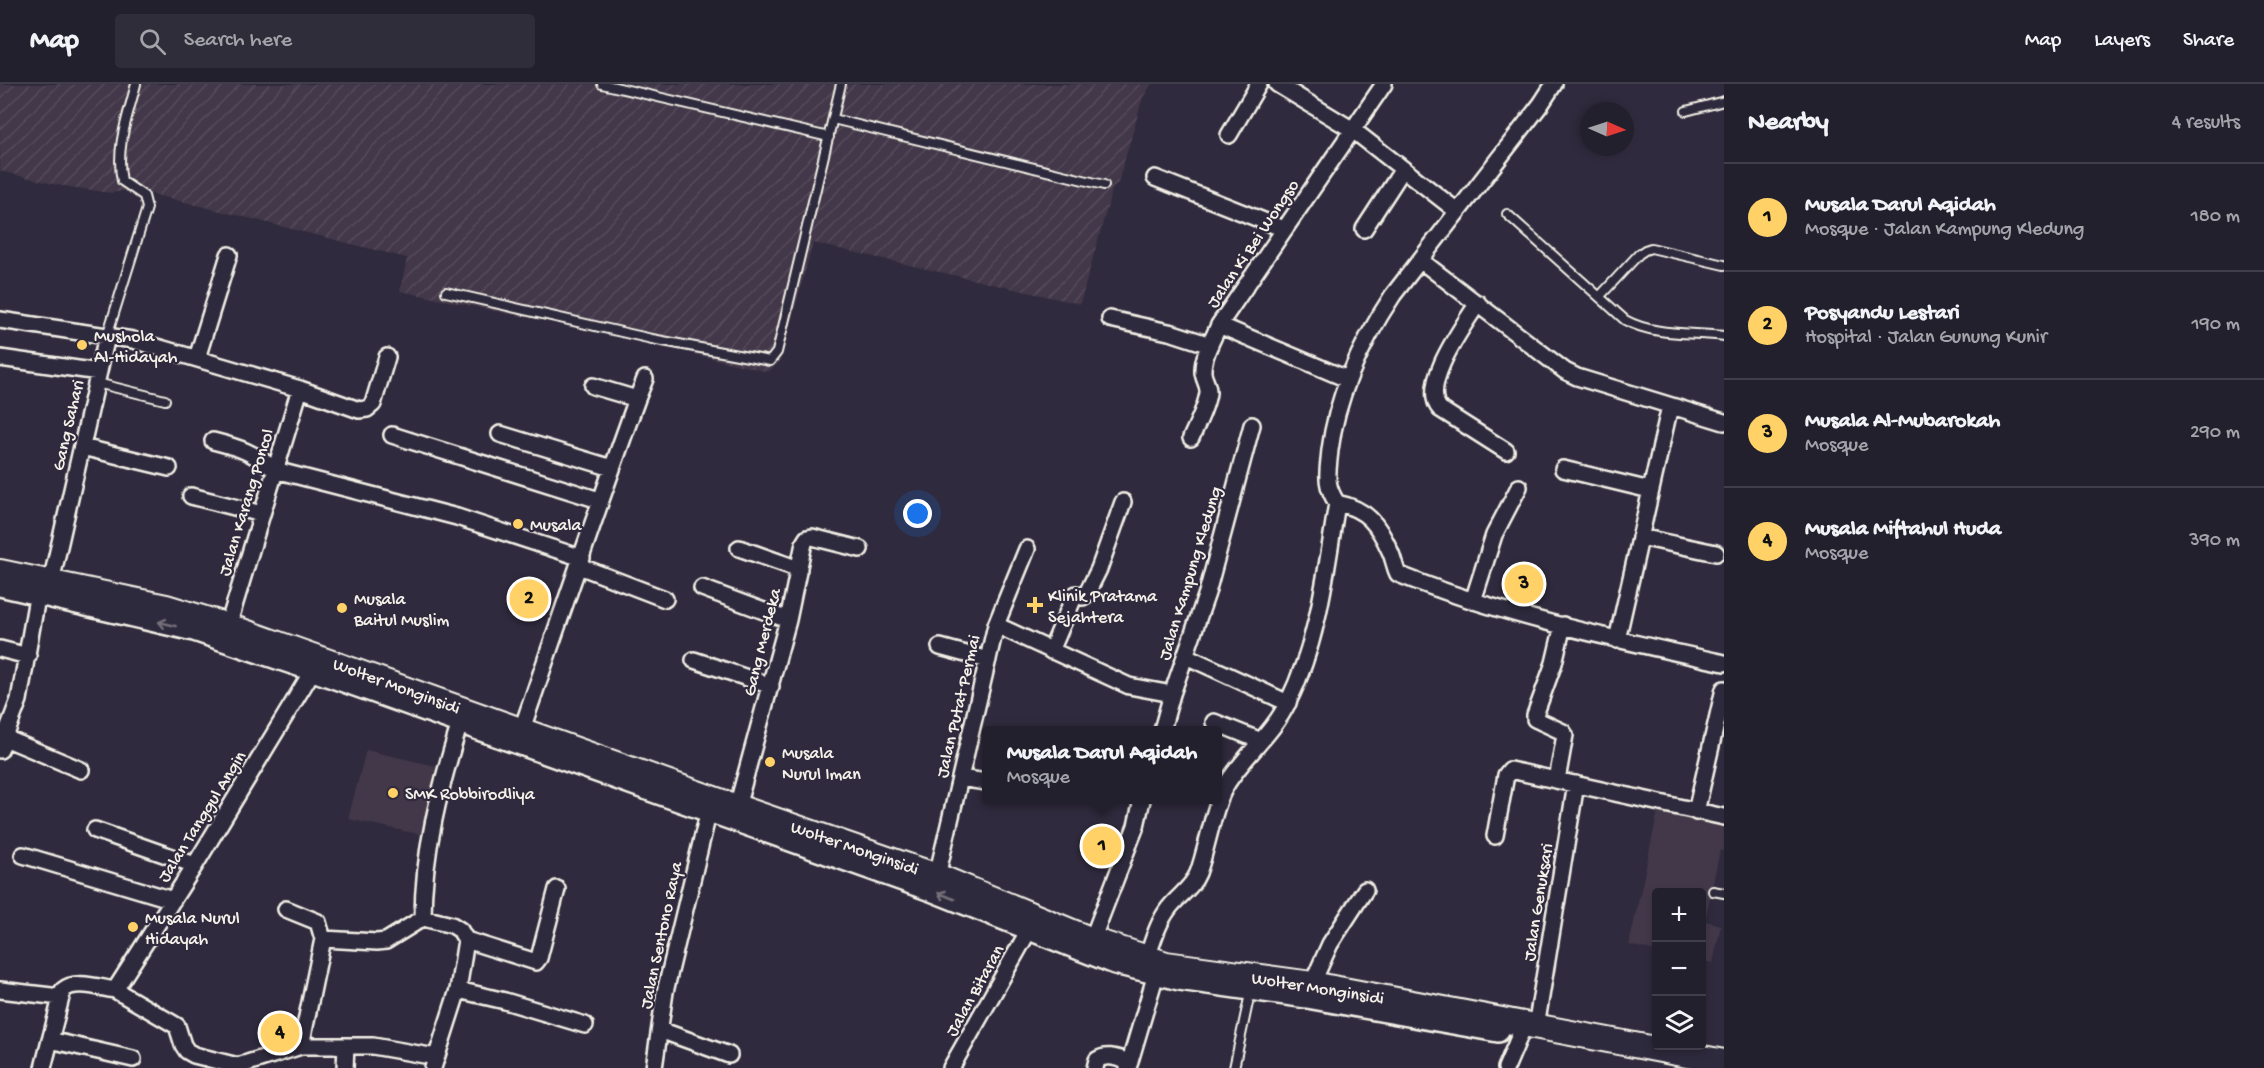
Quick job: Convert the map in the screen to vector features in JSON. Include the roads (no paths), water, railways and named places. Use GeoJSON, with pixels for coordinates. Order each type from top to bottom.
{"type":"FeatureCollection","features":[{"type":"Feature","properties":{"kind":"main road","name":"Wolter Monginsidi"},"geometry":{"type":"LineString","coordinates":[[0,572],[194,630],[709,810],[747,815],[937,876],[1092,940],[1152,978]]}},
{"type":"Feature","properties":{"kind":"main road","name":"Wolter Monginsidi"},"geometry":{"type":"LineString","coordinates":[[0,585],[44,587],[166,607],[228,626],[522,729],[747,815],[1152,978]]}},
{"type":"Feature","properties":{"kind":"main road","name":"Wolter Monginsidi"},"geometry":{"type":"LineString","coordinates":[[1152,978],[1166,964],[1251,993],[1307,997],[1528,1031]]}},
{"type":"Feature","properties":{"kind":"main road","name":"Wolter Monginsidi"},"geometry":{"type":"LineString","coordinates":[[1251,993],[1312,984],[1528,1031],[1592,1043],[1724,1062]]}},
{"type":"Feature","properties":{"kind":"main road","name":"Wolter Monginsidi"},"geometry":{"type":"LineString","coordinates":[[1592,1043],[1696,1068]]}},
{"type":"Feature","properties":{"kind":"street"},"geometry":{"type":"LineString","coordinates":[[1229,135],[1260,84]]}},
{"type":"Feature","properties":{"kind":"street"},"geometry":{"type":"LineString","coordinates":[[1276,84],[1353,130],[1457,211]]}},
{"type":"Feature","properties":{"kind":"street","name":"Jalan Ki Bei Wongso"},"geometry":{"type":"LineString","coordinates":[[1191,438],[1208,395],[1208,385],[1202,372],[1219,325],[1384,84]]}},
{"type":"Feature","properties":{"kind":"street"},"geometry":{"type":"LineString","coordinates":[[1222,792],[1238,767],[1273,727],[1288,703],[1299,678],[1313,634],[1323,590],[1337,503],[1328,489],[1332,437],[1347,379],[1372,327],[1554,84]]}},
{"type":"Feature","properties":{"kind":"street"},"geometry":{"type":"LineString","coordinates":[[1364,229],[1403,169]]}},
{"type":"Feature","properties":{"kind":"street"},"geometry":{"type":"LineString","coordinates":[[1155,178],[1284,229]]}},
{"type":"Feature","properties":{"kind":"street"},"geometry":{"type":"LineString","coordinates":[[197,358],[229,255]]}},
{"type":"Feature","properties":{"kind":"street"},"geometry":{"type":"LineString","coordinates":[[1420,260],[1565,371],[1577,377],[1724,422]]}},
{"type":"Feature","properties":{"kind":"street"},"geometry":{"type":"LineString","coordinates":[[1478,303],[1442,366],[1434,386],[1434,399],[1440,409],[1506,451]]}},
{"type":"Feature","properties":{"kind":"street"},"geometry":{"type":"LineString","coordinates":[[1110,319],[1173,333],[1210,345]]}},
{"type":"Feature","properties":{"kind":"street"},"geometry":{"type":"LineString","coordinates":[[0,320],[133,340],[300,390],[358,410],[367,409],[373,404],[387,357]]}},
{"type":"Feature","properties":{"kind":"street"},"geometry":{"type":"LineString","coordinates":[[1219,325],[1347,379]]}},
{"type":"Feature","properties":{"kind":"street","name":"Gang Sahari"},"geometry":{"type":"LineString","coordinates":[[3,744],[19,700],[44,587],[82,447],[107,336]]}},
{"type":"Feature","properties":{"kind":"street"},"geometry":{"type":"LineString","coordinates":[[0,358],[98,377]]}},
{"type":"Feature","properties":{"kind":"street"},"geometry":{"type":"LineString","coordinates":[[522,729],[599,500],[645,379]]}},
{"type":"Feature","properties":{"kind":"street"},"geometry":{"type":"LineString","coordinates":[[593,386],[637,399]]}},
{"type":"Feature","properties":{"kind":"street","name":"Jalan Karang Poncol"},"geometry":{"type":"LineString","coordinates":[[228,626],[300,390]]}},
{"type":"Feature","properties":{"kind":"street"},"geometry":{"type":"LineString","coordinates":[[1617,640],[1670,406]]}},
{"type":"Feature","properties":{"kind":"street","name":"Jalan Kampung Kledung"},"geometry":{"type":"LineString","coordinates":[[1162,726],[1207,593],[1252,425]]}},
{"type":"Feature","properties":{"kind":"street"},"geometry":{"type":"LineString","coordinates":[[500,434],[612,468]]}},
{"type":"Feature","properties":{"kind":"street"},"geometry":{"type":"LineString","coordinates":[[392,435],[599,500]]}},
{"type":"Feature","properties":{"kind":"street"},"geometry":{"type":"LineString","coordinates":[[213,441],[244,449],[275,470],[457,517],[580,562],[665,599]]}},
{"type":"Feature","properties":{"kind":"street"},"geometry":{"type":"LineString","coordinates":[[82,447],[169,468]]}},
{"type":"Feature","properties":{"kind":"street"},"geometry":{"type":"LineString","coordinates":[[1563,469],[1650,490]]}},
{"type":"Feature","properties":{"kind":"street"},"geometry":{"type":"LineString","coordinates":[[1473,601],[1494,535],[1519,487]]}},
{"type":"Feature","properties":{"kind":"street"},"geometry":{"type":"LineString","coordinates":[[191,496],[262,514]]}},
{"type":"Feature","properties":{"kind":"street"},"geometry":{"type":"LineString","coordinates":[[1051,651],[1074,597],[1076,594],[1086,596],[1099,569],[1123,502]]}},
{"type":"Feature","properties":{"kind":"street"},"geometry":{"type":"LineString","coordinates":[[1337,503],[1354,506],[1368,514],[1388,546],[1398,574],[1473,601],[1617,640],[1724,663]]}},
{"type":"Feature","properties":{"kind":"street","name":"Gang Merdeka"},"geometry":{"type":"LineString","coordinates":[[747,815],[771,686],[804,543],[807,538],[812,537],[860,549]]}},
{"type":"Feature","properties":{"kind":"street"},"geometry":{"type":"LineString","coordinates":[[1640,537],[1716,553]]}},
{"type":"Feature","properties":{"kind":"street"},"geometry":{"type":"LineString","coordinates":[[739,548],[799,569]]}},
{"type":"Feature","properties":{"kind":"street"},"geometry":{"type":"LineString","coordinates":[[996,625],[1027,549]]}},
{"type":"Feature","properties":{"kind":"street"},"geometry":{"type":"LineString","coordinates":[[702,588],[788,620]]}},
{"type":"Feature","properties":{"kind":"street","name":"Jalan Putat Permai"},"geometry":{"type":"LineString","coordinates":[[937,876],[996,625],[1129,686],[1172,694]]}},
{"type":"Feature","properties":{"kind":"street"},"geometry":{"type":"LineString","coordinates":[[1557,780],[1565,735],[1539,722],[1535,719],[1535,715],[1554,663],[1563,625]]}},
{"type":"Feature","properties":{"kind":"street"},"geometry":{"type":"LineString","coordinates":[[940,647],[987,660]]}},
{"type":"Feature","properties":{"kind":"street"},"geometry":{"type":"LineString","coordinates":[[0,650],[28,656]]}},
{"type":"Feature","properties":{"kind":"street"},"geometry":{"type":"LineString","coordinates":[[1186,656],[1288,703]]}},
{"type":"Feature","properties":{"kind":"street"},"geometry":{"type":"LineString","coordinates":[[694,660],[771,686]]}},
{"type":"Feature","properties":{"kind":"street","name":"Jalan Tanggul Angin"},"geometry":{"type":"LineString","coordinates":[[115,990],[195,865],[313,670]]}},
{"type":"Feature","properties":{"kind":"street"},"geometry":{"type":"LineString","coordinates":[[1696,812],[1724,689]]}},
{"type":"Feature","properties":{"kind":"street"},"geometry":{"type":"LineString","coordinates":[[1214,722],[1261,741]]}},
{"type":"Feature","properties":{"kind":"street"},"geometry":{"type":"LineString","coordinates":[[423,918],[423,896],[431,831],[443,777],[459,723]]}},
{"type":"Feature","properties":{"kind":"street"},"geometry":{"type":"LineString","coordinates":[[3,744],[81,770]]}},
{"type":"Feature","properties":{"kind":"street"},"geometry":{"type":"LineString","coordinates":[[1495,836],[1507,771],[1515,770],[1724,817]]}},
{"type":"Feature","properties":{"kind":"street"},"geometry":{"type":"LineString","coordinates":[[960,778],[982,781]]}},
{"type":"Feature","properties":{"kind":"street","name":"Jalan Genuksari"},"geometry":{"type":"LineString","coordinates":[[1506,1068],[1528,1031],[1576,784]]}},
{"type":"Feature","properties":{"kind":"street"},"geometry":{"type":"LineString","coordinates":[[1092,940],[1136,826],[1141,804]]}},
{"type":"Feature","properties":{"kind":"street"},"geometry":{"type":"LineString","coordinates":[[1095,1068],[1097,1060],[1107,1056],[1129,1065],[1152,978],[1165,914],[1197,874],[1218,804]]}},
{"type":"Feature","properties":{"kind":"street","name":"Jalan Sentono Raya"},"geometry":{"type":"LineString","coordinates":[[654,1068],[671,967],[709,810]]}},
{"type":"Feature","properties":{"kind":"street"},"geometry":{"type":"LineString","coordinates":[[95,830],[195,865]]}},
{"type":"Feature","properties":{"kind":"street"},"geometry":{"type":"LineString","coordinates":[[23,855],[173,900]]}},
{"type":"Feature","properties":{"kind":"street"},"geometry":{"type":"LineString","coordinates":[[466,940],[536,962],[539,958],[556,889]]}},
{"type":"Feature","properties":{"kind":"street"},"geometry":{"type":"LineString","coordinates":[[1312,984],[1330,944],[1365,890]]}},
{"type":"Feature","properties":{"kind":"street"},"geometry":{"type":"LineString","coordinates":[[286,909],[318,922],[323,939],[301,1046]]}},
{"type":"Feature","properties":{"kind":"street"},"geometry":{"type":"LineString","coordinates":[[43,1068],[60,997],[68,986],[75,985],[115,990],[177,1026],[187,1051],[238,1067],[301,1046],[373,1046],[434,1063],[458,990],[466,940],[460,930],[452,925],[423,918],[386,941],[323,939]]}},
{"type":"Feature","properties":{"kind":"street","name":"Jalan Bitaran"},"geometry":{"type":"LineString","coordinates":[[951,1068],[1029,930]]}},
{"type":"Feature","properties":{"kind":"street"},"geometry":{"type":"LineString","coordinates":[[0,990],[60,997]]}},
{"type":"Feature","properties":{"kind":"street"},"geometry":{"type":"LineString","coordinates":[[458,990],[505,1001],[585,1025]]}},
{"type":"Feature","properties":{"kind":"street"},"geometry":{"type":"LineString","coordinates":[[660,1030],[729,1055]]}},
{"type":"Feature","properties":{"kind":"street"},"geometry":{"type":"LineString","coordinates":[[50,1040],[133,1059]]}},
{"type":"Feature","properties":{"kind":"street"},"geometry":{"type":"LineString","coordinates":[[345,1068],[346,1046]]}},
{"type":"Feature","properties":{"kind":"lane","name":"Gang Sahari"},"geometry":{"type":"LineString","coordinates":[[107,336],[147,208],[144,196],[127,187],[122,181],[120,170],[119,152],[136,84]]}},
{"type":"Feature","properties":{"kind":"lane"},"geometry":{"type":"LineString","coordinates":[[602,84],[829,137]]}},
{"type":"Feature","properties":{"kind":"lane"},"geometry":{"type":"LineString","coordinates":[[446,292],[652,339],[770,361],[777,352],[842,84]]}},
{"type":"Feature","properties":{"kind":"lane"},"geometry":{"type":"LineString","coordinates":[[1686,111],[1724,101]]}},
{"type":"Feature","properties":{"kind":"lane"},"geometry":{"type":"LineString","coordinates":[[833,119],[1104,185]]}},
{"type":"Feature","properties":{"kind":"lane"},"geometry":{"type":"LineString","coordinates":[[1507,214],[1625,320],[1649,329],[1724,336]]}},
{"type":"Feature","properties":{"kind":"lane"},"geometry":{"type":"LineString","coordinates":[[1600,296],[1640,254],[1651,248],[1724,265]]}},
{"type":"Feature","properties":{"kind":"lane"},"geometry":{"type":"LineString","coordinates":[[98,377],[165,400]]}},
{"type":"Feature","properties":{"kind":"lane"},"geometry":{"type":"LineString","coordinates":[[1713,891],[1724,893]]}},
{"type":"Feature","properties":{"kind":"lane"},"geometry":{"type":"LineString","coordinates":[[1234,1068],[1251,993]]}},
{"type":"Feature","properties":{"kind":"place","name":"Mushola Al-Hidayah"},"geometry":{"type":"Point","coordinates":[82,345]}},
{"type":"Feature","properties":{"kind":"place","name":"Musala"},"geometry":{"type":"Point","coordinates":[518,524]}},
{"type":"Feature","properties":{"kind":"place","name":"Musala Al-Mubarokah"},"geometry":{"type":"Point","coordinates":[1524,584]}},
{"type":"Feature","properties":{"kind":"place","name":"Posyandu Lestari"},"geometry":{"type":"Point","coordinates":[529,599]}},
{"type":"Feature","properties":{"kind":"place","name":"Klinik Pratama Sejahtera"},"geometry":{"type":"Point","coordinates":[1035,605]}},
{"type":"Feature","properties":{"kind":"place","name":"Musala Baitul Muslim"},"geometry":{"type":"Point","coordinates":[342,608]}},
{"type":"Feature","properties":{"kind":"place","name":"Musala Nurul Iman"},"geometry":{"type":"Point","coordinates":[770,762]}},
{"type":"Feature","properties":{"kind":"place","name":"SMK Robbirodliya"},"geometry":{"type":"Point","coordinates":[393,793]}},
{"type":"Feature","properties":{"kind":"place","name":"Musala Darul Aqidah"},"geometry":{"type":"Point","coordinates":[1102,846]}},
{"type":"Feature","properties":{"kind":"place","name":"Musala Nurul Hidayah"},"geometry":{"type":"Point","coordinates":[133,927]}},
{"type":"Feature","properties":{"kind":"place","name":"Musala Miftahul Huda"},"geometry":{"type":"Point","coordinates":[280,1033]}}]}
